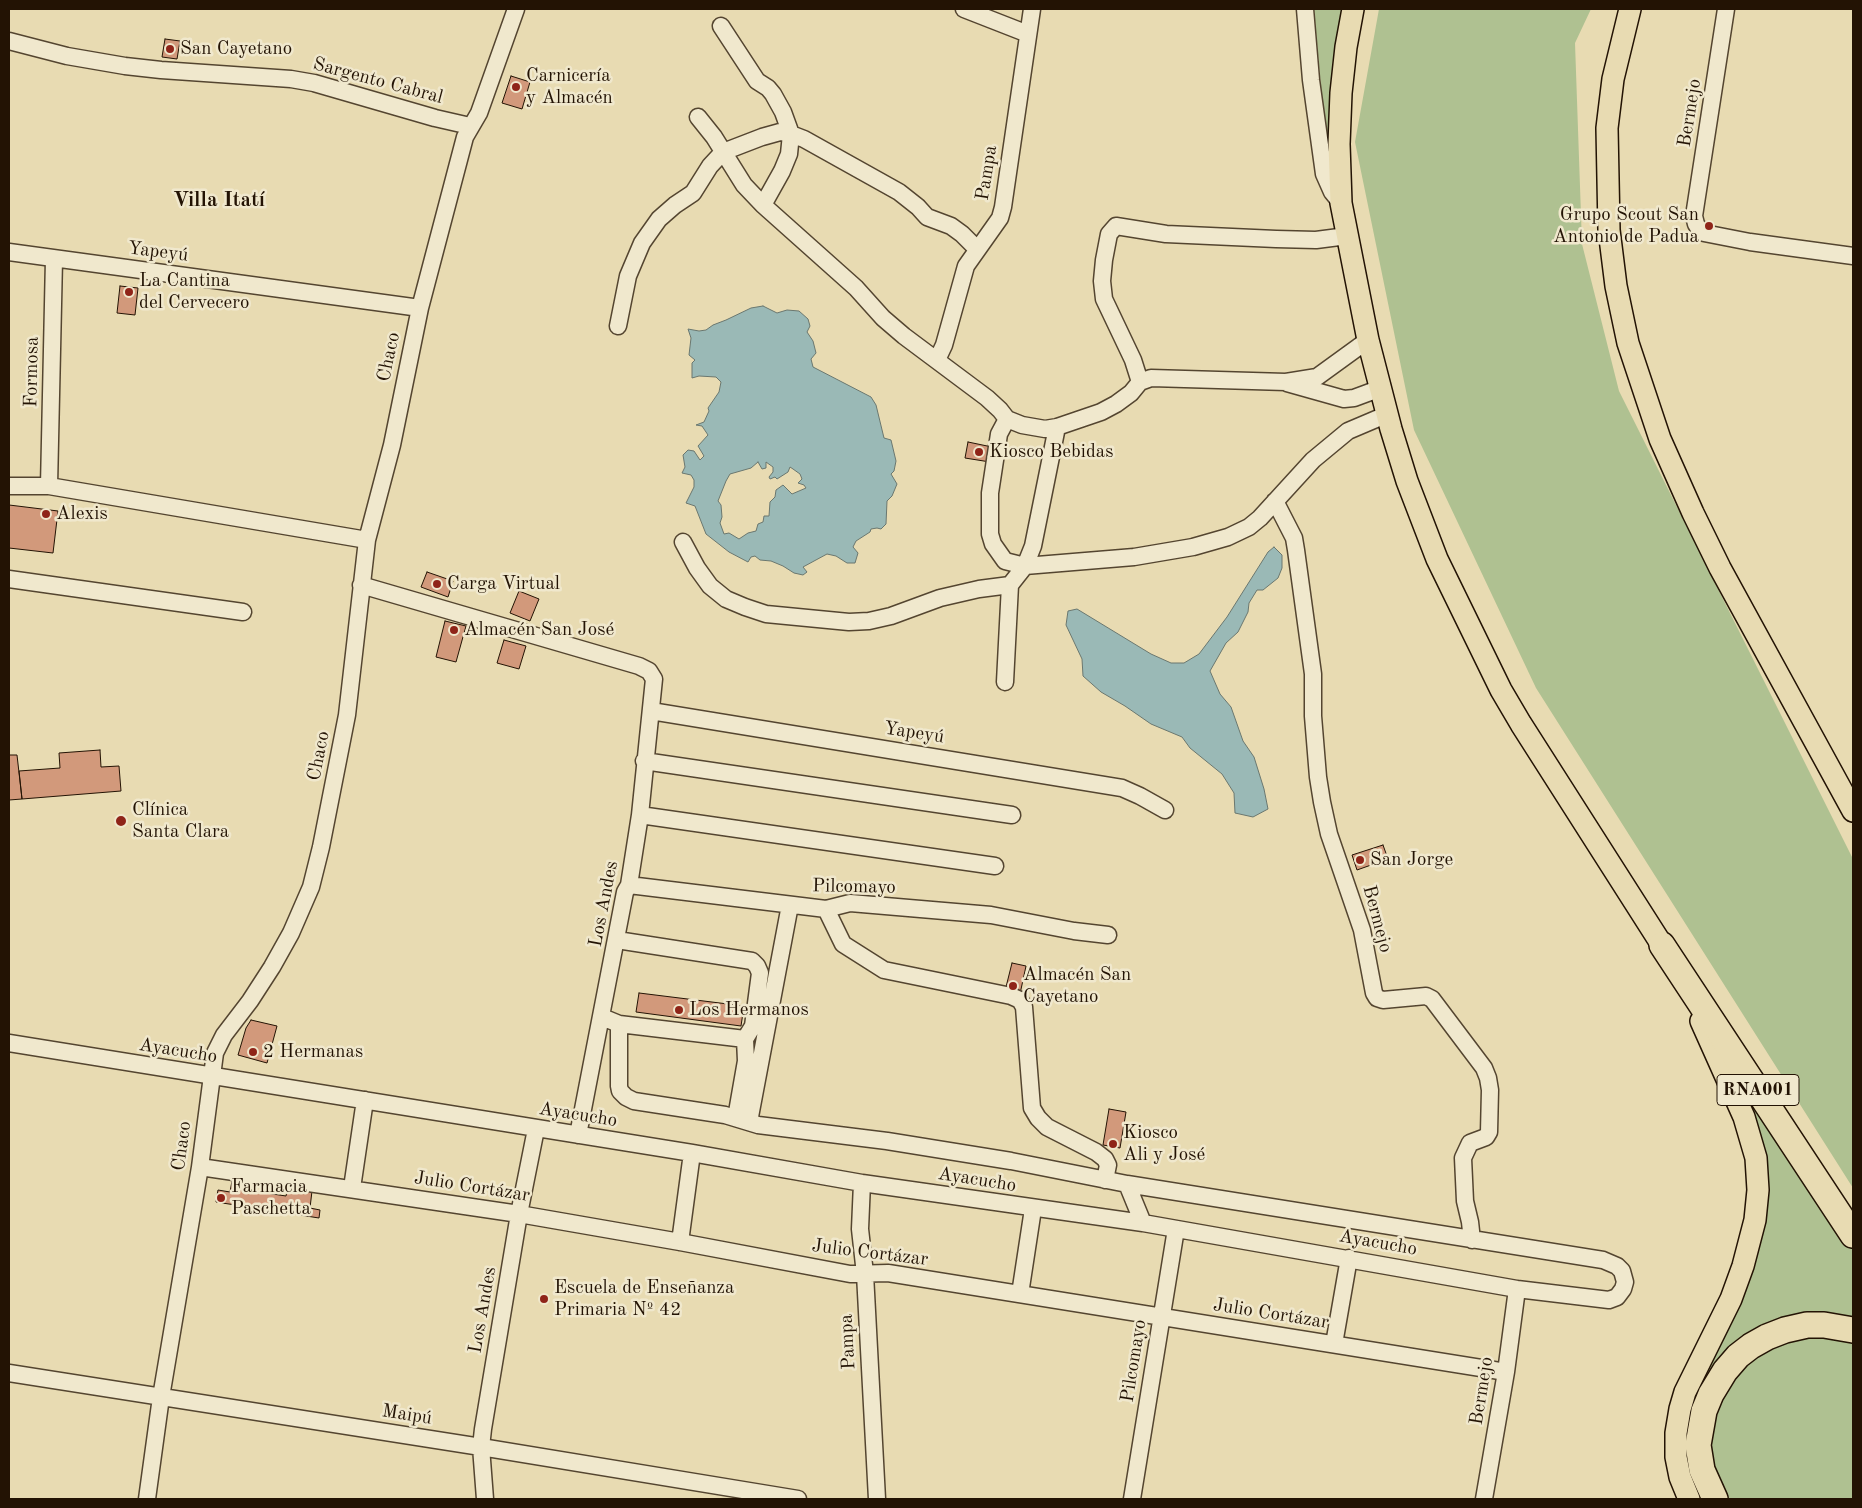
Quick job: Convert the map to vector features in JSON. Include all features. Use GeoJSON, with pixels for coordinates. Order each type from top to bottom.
{"type":"FeatureCollection","features":[{"type":"Feature","properties":{"kind":"highway","name":"RNA001"},"geometry":{"type":"LineString","coordinates":[[1662,945],[1853,1235]]}},
{"type":"Feature","properties":{"kind":"highway"},"geometry":{"type":"LineString","coordinates":[[1715,1499],[1702,1470],[1698,1445],[1700,1427],[1707,1402],[1725,1371],[1738,1356],[1767,1336],[1807,1325],[1824,1325],[1853,1330]]}},
{"type":"Feature","properties":{"kind":"main road"},"geometry":{"type":"LineString","coordinates":[[1353,9],[1346,47],[1341,93],[1339,144],[1341,203],[1368,340],[1407,481],[1437,558],[1501,690],[1526,733],[1662,945],[1714,1046],[1735,1093],[1752,1140],[1758,1176],[1755,1220],[1743,1266],[1731,1299],[1685,1392],[1680,1409],[1676,1433],[1676,1457],[1680,1477],[1689,1499]]}},
{"type":"Feature","properties":{"kind":"main road"},"geometry":{"type":"LineString","coordinates":[[1630,9],[1613,79],[1607,128],[1609,230],[1616,286],[1628,343],[1660,439],[1693,513],[1724,576],[1853,811]]}},
{"type":"Feature","properties":{"kind":"street","name":"Chaco"},"geometry":{"type":"LineString","coordinates":[[147,1499],[161,1397],[200,1167],[217,1047],[272,967],[291,933],[311,887],[348,715],[367,540],[392,445],[420,308],[465,137],[479,114],[516,9]]}},
{"type":"Feature","properties":{"kind":"street"},"geometry":{"type":"LineString","coordinates":[[964,9],[1028,34]]}},
{"type":"Feature","properties":{"kind":"street","name":"Pampa"},"geometry":{"type":"LineString","coordinates":[[938,360],[966,266],[1000,218],[1003,207],[1032,9]]}},
{"type":"Feature","properties":{"kind":"street"},"geometry":{"type":"LineString","coordinates":[[1306,9],[1311,80],[1324,174],[1326,182],[1341,203]]}},
{"type":"Feature","properties":{"kind":"street","name":"Bermejo"},"geometry":{"type":"LineString","coordinates":[[1726,9],[1694,216],[1699,230],[1704,233],[1750,242],[1853,256]]}},
{"type":"Feature","properties":{"kind":"street"},"geometry":{"type":"LineString","coordinates":[[721,26],[757,81],[768,88],[773,94],[783,112],[791,134],[789,154],[763,205]]}},
{"type":"Feature","properties":{"kind":"street","name":"Sargento Cabral"},"geometry":{"type":"LineString","coordinates":[[9,41],[59,54],[125,66],[291,79],[314,83],[435,118],[470,126]]}},
{"type":"Feature","properties":{"kind":"street"},"geometry":{"type":"LineString","coordinates":[[698,117],[744,185],[763,205],[856,288],[883,318],[904,336],[987,398],[1007,419],[1022,425],[1045,429],[1057,427],[1101,412],[1116,404],[1140,382],[1151,378],[1286,382],[1317,377],[1368,340]]}},
{"type":"Feature","properties":{"kind":"street"},"geometry":{"type":"LineString","coordinates":[[618,326],[628,276],[642,243],[659,220],[675,205],[693,193],[710,166],[722,152],[780,132],[804,139],[900,192],[927,217],[951,226],[977,249]]}},
{"type":"Feature","properties":{"kind":"street"},"geometry":{"type":"LineString","coordinates":[[1140,382],[1133,360],[1104,299],[1102,281],[1104,260],[1109,234],[1116,226],[1166,234],[1276,239],[1316,240],[1347,236]]}},
{"type":"Feature","properties":{"kind":"street","name":"Yapeyú"},"geometry":{"type":"LineString","coordinates":[[9,252],[420,308]]}},
{"type":"Feature","properties":{"kind":"street","name":"Formosa"},"geometry":{"type":"LineString","coordinates":[[49,486],[54,259]]}},
{"type":"Feature","properties":{"kind":"street"},"geometry":{"type":"LineString","coordinates":[[1286,382],[1344,399],[1354,398],[1381,388]]}},
{"type":"Feature","properties":{"kind":"street"},"geometry":{"type":"LineString","coordinates":[[1007,419],[1000,434],[990,493],[990,534],[993,544],[1005,561],[1025,566],[1134,557],[1193,547],[1228,538],[1249,527],[1260,518],[1313,460],[1348,432],[1388,414]]}},
{"type":"Feature","properties":{"kind":"street"},"geometry":{"type":"LineString","coordinates":[[1005,682],[1010,585],[1025,566],[1033,546],[1057,427]]}},
{"type":"Feature","properties":{"kind":"street"},"geometry":{"type":"LineString","coordinates":[[9,486],[49,486],[367,540]]}},
{"type":"Feature","properties":{"kind":"street","name":"Bermejo"},"geometry":{"type":"LineString","coordinates":[[1275,501],[1294,538],[1296,550],[1313,674],[1314,725],[1322,802],[1329,834],[1362,930],[1374,993],[1383,1000],[1426,996],[1432,999],[1484,1068],[1488,1078],[1490,1090],[1489,1132],[1486,1137],[1470,1143],[1463,1158],[1465,1202],[1472,1240]]}},
{"type":"Feature","properties":{"kind":"street"},"geometry":{"type":"LineString","coordinates":[[683,542],[697,568],[710,586],[726,599],[766,614],[849,622],[869,621],[891,616],[940,598],[1010,585]]}},
{"type":"Feature","properties":{"kind":"street"},"geometry":{"type":"LineString","coordinates":[[9,579],[243,612]]}},
{"type":"Feature","properties":{"kind":"street","name":"Los Andes"},"geometry":{"type":"LineString","coordinates":[[361,585],[640,666],[649,671],[654,679],[640,815],[629,885],[625,892],[578,1135]]}},
{"type":"Feature","properties":{"kind":"street","name":"Yapeyú"},"geometry":{"type":"LineString","coordinates":[[651,711],[1122,788],[1165,810]]}},
{"type":"Feature","properties":{"kind":"street"},"geometry":{"type":"LineString","coordinates":[[644,762],[1012,816]]}},
{"type":"Feature","properties":{"kind":"street"},"geometry":{"type":"LineString","coordinates":[[640,815],[995,866]]}},
{"type":"Feature","properties":{"kind":"street","name":"Pilcomayo"},"geometry":{"type":"LineString","coordinates":[[629,885],[826,909],[850,903],[981,915],[1108,935]]}},
{"type":"Feature","properties":{"kind":"street"},"geometry":{"type":"LineString","coordinates":[[742,1120],[790,905]]}},
{"type":"Feature","properties":{"kind":"street"},"geometry":{"type":"LineString","coordinates":[[826,909],[843,944],[884,970],[1011,996],[1020,1000],[1024,1007],[1032,1108],[1047,1127],[1106,1159],[1108,1165],[1105,1180]]}},
{"type":"Feature","properties":{"kind":"street"},"geometry":{"type":"LineString","coordinates":[[617,940],[752,961],[757,966],[760,972],[752,1026],[745,1039],[746,1061],[742,1120]]}},
{"type":"Feature","properties":{"kind":"street"},"geometry":{"type":"LineString","coordinates":[[602,1017],[619,1024],[745,1039]]}},
{"type":"Feature","properties":{"kind":"street","name":"Ayacucho"},"geometry":{"type":"LineString","coordinates":[[9,1043],[862,1183],[1176,1229],[1517,1289],[1609,1300],[1617,1297],[1623,1289],[1625,1282],[1622,1271],[1617,1266],[1603,1260],[1128,1184],[1011,1160],[887,1141],[765,1126],[742,1120],[634,1101],[626,1097],[620,1091],[619,1086],[619,1024]]}},
{"type":"Feature","properties":{"kind":"street"},"geometry":{"type":"LineString","coordinates":[[352,1188],[365,1100]]}},
{"type":"Feature","properties":{"kind":"street","name":"Los Andes"},"geometry":{"type":"LineString","coordinates":[[485,1499],[481,1446],[519,1214],[536,1129]]}},
{"type":"Feature","properties":{"kind":"street"},"geometry":{"type":"LineString","coordinates":[[680,1242],[692,1154]]}},
{"type":"Feature","properties":{"kind":"street","name":"Julio Cortázar"},"geometry":{"type":"LineString","coordinates":[[200,1167],[519,1214],[850,1274],[888,1273],[1506,1372]]}},
{"type":"Feature","properties":{"kind":"street","name":"Pampa"},"geometry":{"type":"LineString","coordinates":[[862,1183],[860,1229],[865,1274],[877,1499]]}},
{"type":"Feature","properties":{"kind":"street"},"geometry":{"type":"LineString","coordinates":[[1128,1184],[1143,1224]]}},
{"type":"Feature","properties":{"kind":"street"},"geometry":{"type":"LineString","coordinates":[[1020,1294],[1033,1209]]}},
{"type":"Feature","properties":{"kind":"street","name":"Pilcomayo"},"geometry":{"type":"LineString","coordinates":[[1132,1499],[1176,1229]]}},
{"type":"Feature","properties":{"kind":"street"},"geometry":{"type":"LineString","coordinates":[[1334,1344],[1349,1258]]}},
{"type":"Feature","properties":{"kind":"street","name":"Bermejo"},"geometry":{"type":"LineString","coordinates":[[1484,1499],[1506,1372],[1517,1289]]}},
{"type":"Feature","properties":{"kind":"street","name":"Maipú"},"geometry":{"type":"LineString","coordinates":[[9,1373],[481,1446],[798,1499]]}},
{"type":"Feature","properties":{"kind":"green space"},"geometry":{"type":"Polygon","coordinates":[[[1314,9],[1346,9],[1334,130],[1327,156],[1314,9]]]}},
{"type":"Feature","properties":{"kind":"green space"},"geometry":{"type":"Polygon","coordinates":[[[1379,9],[1591,9],[1575,43],[1582,244],[1619,391],[1853,859],[1853,1188],[1536,688],[1414,430],[1355,142],[1379,9]]]}},
{"type":"Feature","properties":{"kind":"green space"},"geometry":{"type":"Polygon","coordinates":[[[1754,1097],[1853,1251],[1853,1319],[1817,1315],[1708,1387],[1708,1499],[1697,1499],[1683,1457],[1687,1414],[1757,1248],[1747,1102],[1754,1097]]]}},
{"type":"Feature","properties":{"kind":"green space"},"geometry":{"type":"Polygon","coordinates":[[[1801,1333],[1853,1339],[1853,1499],[1728,1499],[1714,1475],[1707,1438],[1712,1411],[1748,1359],[1801,1333]]]}},
{"type":"Feature","properties":{"kind":"water"},"geometry":{"type":"Polygon","coordinates":[[[763,306],[777,313],[787,310],[799,311],[808,319],[810,326],[807,332],[813,341],[816,353],[811,359],[813,367],[871,397],[876,405],[884,438],[891,440],[896,461],[894,471],[891,474],[897,484],[892,496],[887,501],[886,524],[881,529],[871,529],[870,532],[856,541],[853,547],[858,553],[855,563],[847,563],[836,556],[827,554],[803,567],[807,572],[803,575],[794,573],[771,561],[760,560],[755,556],[751,557],[748,562],[729,552],[706,534],[695,506],[686,503],[694,487],[694,480],[691,475],[682,473],[685,467],[683,455],[688,450],[694,451],[700,460],[704,456],[698,446],[708,435],[702,426],[696,425],[704,422],[709,411],[708,408],[719,392],[721,382],[716,377],[699,376],[692,378],[692,363],[695,360],[689,355],[691,338],[688,329],[706,330],[751,308],[763,306]],[[758,462],[751,468],[730,474],[718,501],[721,505],[722,517],[720,523],[724,534],[729,533],[739,539],[748,533],[756,531],[758,524],[763,522],[764,516],[769,516],[770,502],[775,497],[776,490],[783,485],[792,494],[806,488],[798,483],[802,479],[800,474],[790,467],[788,472],[777,479],[775,477],[770,479],[773,467],[766,462],[766,468],[762,469],[758,462]]]}},
{"type":"Feature","properties":{"kind":"water"},"geometry":{"type":"Polygon","coordinates":[[[1274,547],[1282,555],[1282,568],[1278,578],[1263,590],[1257,590],[1249,603],[1248,612],[1238,632],[1226,643],[1210,671],[1220,694],[1231,707],[1243,741],[1254,757],[1264,789],[1268,809],[1253,817],[1235,813],[1234,793],[1222,774],[1190,748],[1182,737],[1151,724],[1101,692],[1083,676],[1082,659],[1066,625],[1068,611],[1077,609],[1151,654],[1171,663],[1184,663],[1199,654],[1227,617],[1268,552],[1274,547]]]}},
{"type":"Feature","properties":{"kind":"building"},"geometry":{"type":"Polygon","coordinates":[[[165,39],[180,41],[177,59],[162,57],[165,39]]]}},
{"type":"Feature","properties":{"kind":"building"},"geometry":{"type":"Polygon","coordinates":[[[511,76],[530,82],[522,109],[502,103],[511,76]]]}},
{"type":"Feature","properties":{"kind":"building"},"geometry":{"type":"Polygon","coordinates":[[[120,286],[138,288],[135,315],[117,313],[120,286]]]}},
{"type":"Feature","properties":{"kind":"building","name":"Kiosco Bebidas"},"geometry":{"type":"Polygon","coordinates":[[[968,442],[992,447],[990,462],[965,458],[968,442]]]}},
{"type":"Feature","properties":{"kind":"building"},"geometry":{"type":"Polygon","coordinates":[[[9,505],[58,511],[53,553],[9,548],[9,505]]]}},
{"type":"Feature","properties":{"kind":"building","name":"Carga Virtual"},"geometry":{"type":"Polygon","coordinates":[[[427,572],[453,581],[448,597],[421,587],[427,572]]]}},
{"type":"Feature","properties":{"kind":"building"},"geometry":{"type":"Polygon","coordinates":[[[519,591],[539,599],[530,621],[510,613],[519,591]]]}},
{"type":"Feature","properties":{"kind":"building"},"geometry":{"type":"Polygon","coordinates":[[[445,621],[466,626],[456,662],[436,657],[445,621]]]}},
{"type":"Feature","properties":{"kind":"building"},"geometry":{"type":"Polygon","coordinates":[[[504,640],[526,646],[519,669],[497,663],[504,640]]]}},
{"type":"Feature","properties":{"kind":"building"},"geometry":{"type":"Polygon","coordinates":[[[100,750],[101,767],[119,766],[121,791],[22,799],[19,771],[60,768],[59,753],[100,750]]]}},
{"type":"Feature","properties":{"kind":"building"},"geometry":{"type":"Polygon","coordinates":[[[9,755],[17,755],[22,799],[9,800],[9,755]]]}},
{"type":"Feature","properties":{"kind":"building"},"geometry":{"type":"Polygon","coordinates":[[[1383,845],[1388,859],[1357,870],[1352,855],[1383,845]]]}},
{"type":"Feature","properties":{"kind":"building"},"geometry":{"type":"Polygon","coordinates":[[[1012,963],[1026,966],[1020,994],[1005,991],[1012,963]]]}},
{"type":"Feature","properties":{"kind":"building"},"geometry":{"type":"Polygon","coordinates":[[[639,993],[744,1006],[741,1026],[636,1012],[639,993]]]}},
{"type":"Feature","properties":{"kind":"building"},"geometry":{"type":"Polygon","coordinates":[[[251,1020],[277,1026],[267,1063],[238,1055],[246,1028],[251,1020]]]}},
{"type":"Feature","properties":{"kind":"building"},"geometry":{"type":"Polygon","coordinates":[[[1109,1109],[1126,1112],[1120,1148],[1103,1145],[1109,1109]]]}},
{"type":"Feature","properties":{"kind":"building"},"geometry":{"type":"Polygon","coordinates":[[[232,1181],[254,1184],[253,1191],[286,1196],[288,1187],[312,1191],[310,1208],[320,1210],[319,1218],[216,1202],[218,1190],[230,1192],[232,1181]]]}},
{"type":"Feature","properties":{"kind":"place","name":"San Cayetano"},"geometry":{"type":"Point","coordinates":[170,49]}},
{"type":"Feature","properties":{"kind":"place","name":"Carnicería y Almacén"},"geometry":{"type":"Point","coordinates":[516,87]}},
{"type":"Feature","properties":{"kind":"place","name":"Grupo Scout San Antonio de Padua"},"geometry":{"type":"Point","coordinates":[1709,226]}},
{"type":"Feature","properties":{"kind":"place","name":"La Cantina del Cervecero"},"geometry":{"type":"Point","coordinates":[129,292]}},
{"type":"Feature","properties":{"kind":"place","name":"Kiosco Bebidas"},"geometry":{"type":"Point","coordinates":[979,452]}},
{"type":"Feature","properties":{"kind":"place","name":"Alexis"},"geometry":{"type":"Point","coordinates":[46,514]}},
{"type":"Feature","properties":{"kind":"place","name":"Carga Virtual"},"geometry":{"type":"Point","coordinates":[437,584]}},
{"type":"Feature","properties":{"kind":"place","name":"Almacén San José"},"geometry":{"type":"Point","coordinates":[454,630]}},
{"type":"Feature","properties":{"kind":"place","name":"Clínica Santa Clara"},"geometry":{"type":"Point","coordinates":[121,821]}},
{"type":"Feature","properties":{"kind":"place","name":"San Jorge"},"geometry":{"type":"Point","coordinates":[1360,860]}},
{"type":"Feature","properties":{"kind":"place","name":"Almacén San Cayetano"},"geometry":{"type":"Point","coordinates":[1013,986]}},
{"type":"Feature","properties":{"kind":"place","name":"Los Hermanos"},"geometry":{"type":"Point","coordinates":[679,1010]}},
{"type":"Feature","properties":{"kind":"place","name":"2 Hermanas"},"geometry":{"type":"Point","coordinates":[253,1052]}},
{"type":"Feature","properties":{"kind":"place","name":"Kiosco Ali y José"},"geometry":{"type":"Point","coordinates":[1113,1144]}},
{"type":"Feature","properties":{"kind":"place","name":"Farmacia Paschetta"},"geometry":{"type":"Point","coordinates":[221,1198]}},
{"type":"Feature","properties":{"kind":"place","name":"Escuela de Enseñanza Primaria Nº 42"},"geometry":{"type":"Point","coordinates":[544,1299]}},
{"type":"Feature","properties":{"kind":"district","name":"Villa Itatí"},"geometry":{"type":"Point","coordinates":[219,200]}}]}
